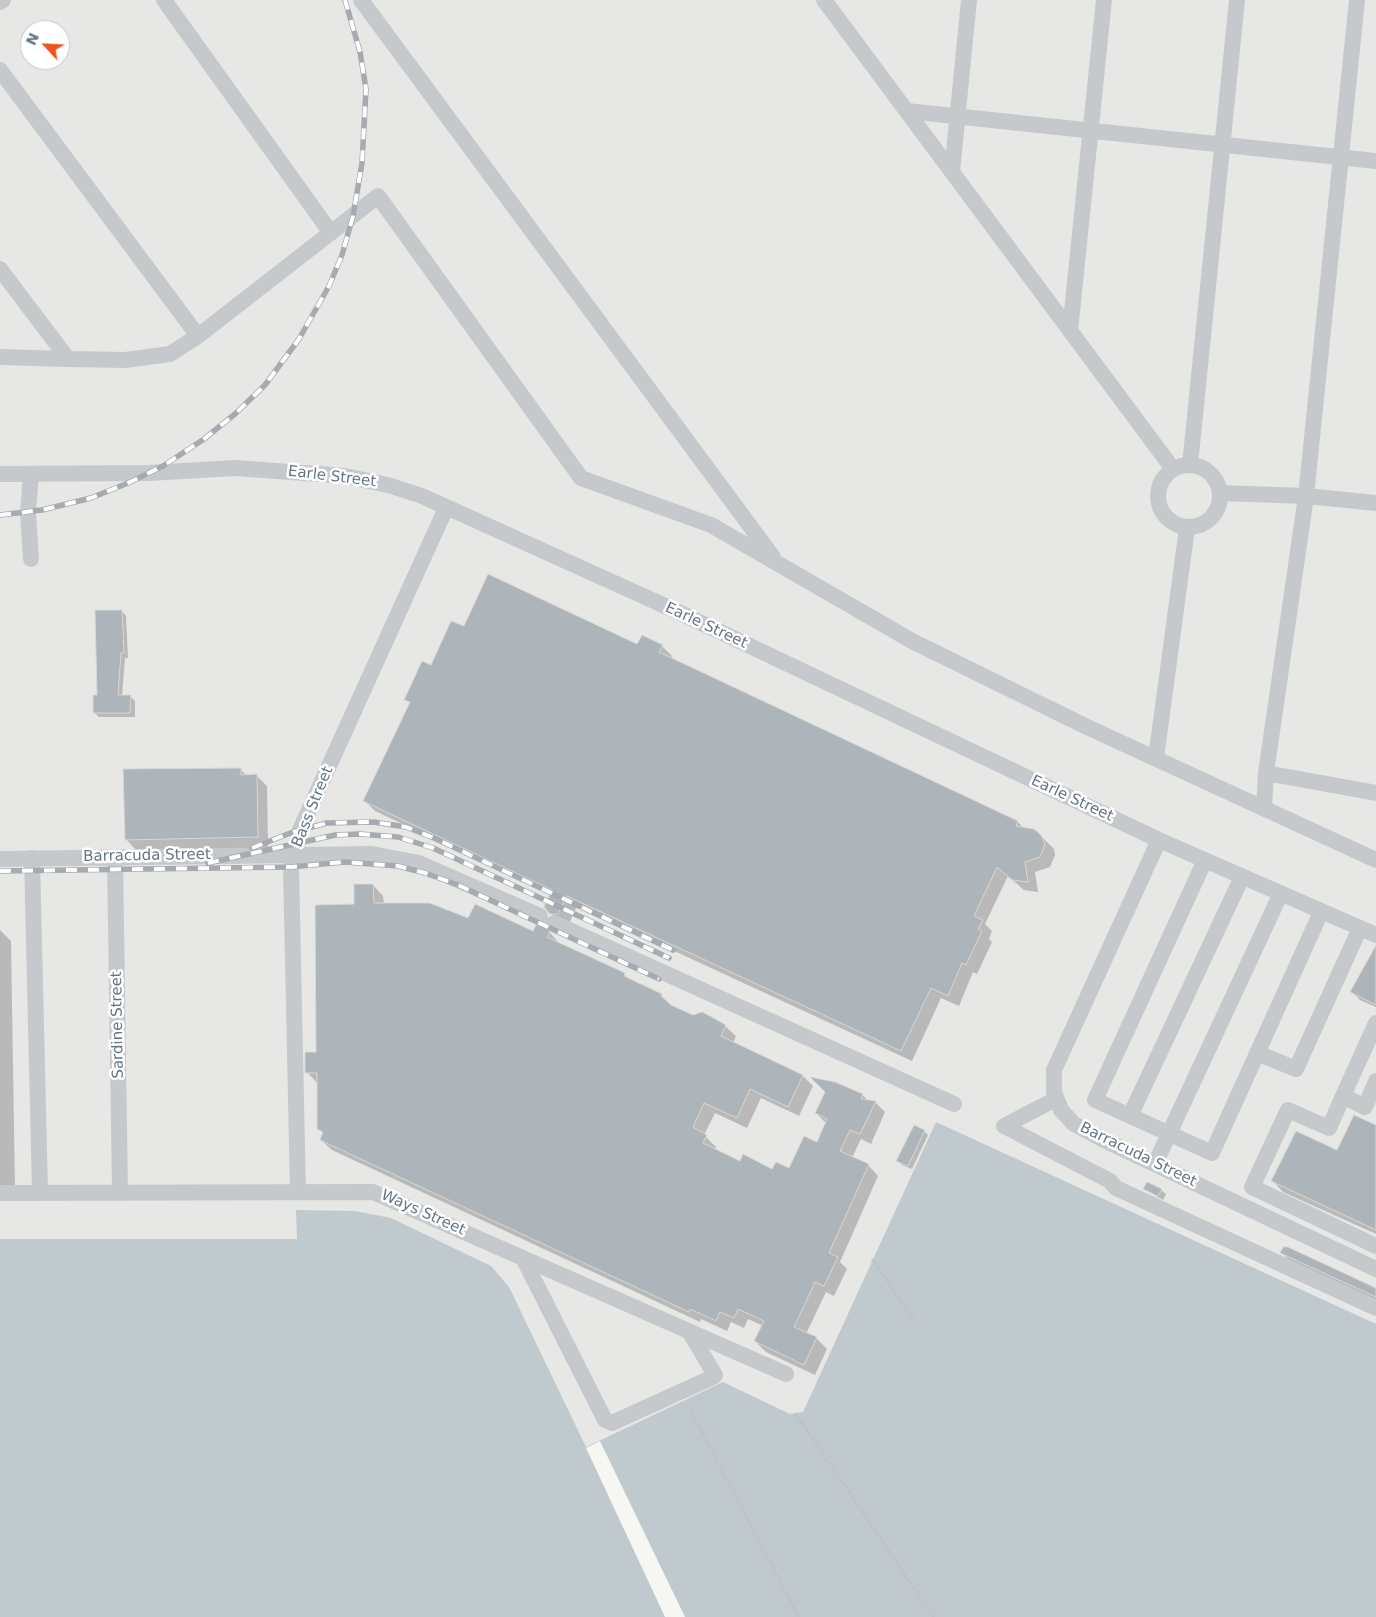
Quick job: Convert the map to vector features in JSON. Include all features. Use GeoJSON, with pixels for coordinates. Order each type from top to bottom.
{"type":"FeatureCollection","features":[{"type":"Feature","properties":{"kind":"street"},"geometry":{"type":"LineString","coordinates":[[164,0],[331,233]]}},
{"type":"Feature","properties":{"kind":"street"},"geometry":{"type":"LineString","coordinates":[[361,0],[777,563]]}},
{"type":"Feature","properties":{"kind":"street"},"geometry":{"type":"LineString","coordinates":[[824,0],[1173,469]]}},
{"type":"Feature","properties":{"kind":"street"},"geometry":{"type":"LineString","coordinates":[[952,172],[970,0]]}},
{"type":"Feature","properties":{"kind":"street"},"geometry":{"type":"LineString","coordinates":[[1070,331],[1104,0]]}},
{"type":"Feature","properties":{"kind":"street"},"geometry":{"type":"LineString","coordinates":[[1190,465],[1237,0]]}},
{"type":"Feature","properties":{"kind":"street"},"geometry":{"type":"LineString","coordinates":[[1264,807],[1266,774],[1306,496],[1357,0]]}},
{"type":"Feature","properties":{"kind":"street"},"geometry":{"type":"LineString","coordinates":[[0,70],[198,336]]}},
{"type":"Feature","properties":{"kind":"street"},"geometry":{"type":"LineString","coordinates":[[907,111],[1376,161]]}},
{"type":"Feature","properties":{"kind":"street"},"geometry":{"type":"LineString","coordinates":[[0,357],[125,360],[170,354],[198,336],[378,196],[581,478],[711,526],[912,642],[1376,860]]}},
{"type":"Feature","properties":{"kind":"street"},"geometry":{"type":"LineString","coordinates":[[0,269],[68,359]]}},
{"type":"Feature","properties":{"kind":"street"},"geometry":{"type":"LineString","coordinates":[[1190,465],[1207,470],[1214,477],[1220,493],[1217,511],[1211,518],[1204,524],[1187,528],[1170,522],[1159,508],[1158,490],[1161,482],[1173,469],[1190,465]]}},
{"type":"Feature","properties":{"kind":"street","name":"Earle Street"},"geometry":{"type":"LineString","coordinates":[[0,474],[149,473],[234,468],[336,475],[388,484],[674,610],[1159,840],[1376,936]]}},
{"type":"Feature","properties":{"kind":"street"},"geometry":{"type":"LineString","coordinates":[[31,474],[28,512],[31,559]]}},
{"type":"Feature","properties":{"kind":"street"},"geometry":{"type":"LineString","coordinates":[[1220,493],[1306,496],[1376,503]]}},
{"type":"Feature","properties":{"kind":"street","name":"Bass Street"},"geometry":{"type":"LineString","coordinates":[[298,1192],[291,867],[300,830],[446,508]]}},
{"type":"Feature","properties":{"kind":"street"},"geometry":{"type":"LineString","coordinates":[[1156,758],[1187,528]]}},
{"type":"Feature","properties":{"kind":"street"},"geometry":{"type":"LineString","coordinates":[[1266,774],[1376,794]]}},
{"type":"Feature","properties":{"kind":"street","name":"Barracuda Street"},"geometry":{"type":"LineString","coordinates":[[1159,840],[1054,1070],[1054,1092],[1061,1110],[1074,1124],[1376,1269]]}},
{"type":"Feature","properties":{"kind":"street","name":"Barracuda Street"},"geometry":{"type":"LineString","coordinates":[[0,859],[372,854],[419,863],[547,919],[954,1104]]}},
{"type":"Feature","properties":{"kind":"street","name":"Sardine Street"},"geometry":{"type":"LineString","coordinates":[[115,857],[120,1192]]}},
{"type":"Feature","properties":{"kind":"street"},"geometry":{"type":"LineString","coordinates":[[32,858],[40,1193]]}},
{"type":"Feature","properties":{"kind":"street"},"geometry":{"type":"LineString","coordinates":[[1205,860],[1095,1100],[1169,1134],[1212,1153],[1321,912]]}},
{"type":"Feature","properties":{"kind":"street"},"geometry":{"type":"LineString","coordinates":[[1130,1116],[1242,876]]}},
{"type":"Feature","properties":{"kind":"street"},"geometry":{"type":"LineString","coordinates":[[1155,1164],[1281,894]]}},
{"type":"Feature","properties":{"kind":"street"},"geometry":{"type":"LineString","coordinates":[[1257,1053],[1296,1068],[1360,928]]}},
{"type":"Feature","properties":{"kind":"street"},"geometry":{"type":"LineString","coordinates":[[1376,1023],[1329,1128],[1288,1110],[1252,1187],[1376,1246]]}},
{"type":"Feature","properties":{"kind":"street"},"geometry":{"type":"LineString","coordinates":[[1343,1096],[1365,1107],[1376,1082]]}},
{"type":"Feature","properties":{"kind":"street"},"geometry":{"type":"LineString","coordinates":[[1056,1099],[1004,1126],[1110,1181],[1116,1188],[1376,1308]]}},
{"type":"Feature","properties":{"kind":"street","name":"Ways Street"},"geometry":{"type":"LineString","coordinates":[[0,1193],[373,1192],[786,1374]]}},
{"type":"Feature","properties":{"kind":"street"},"geometry":{"type":"LineString","coordinates":[[523,1258],[605,1420],[612,1424],[713,1377],[714,1375],[689,1331]]}},
{"type":"Feature","properties":{"kind":"path"},"geometry":{"type":"LineString","coordinates":[[872,1259],[915,1321]]}},
{"type":"Feature","properties":{"kind":"path"},"geometry":{"type":"LineString","coordinates":[[685,1400],[799,1617]]}},
{"type":"Feature","properties":{"kind":"path"},"geometry":{"type":"LineString","coordinates":[[794,1413],[934,1617]]}},
{"type":"Feature","properties":{"kind":"shaded area"},"geometry":{"type":"Polygon","coordinates":[[[0,0],[1376,0],[1376,1617],[0,1617],[0,0]]]}},
{"type":"Feature","properties":{"kind":"shaded area"},"geometry":{"type":"Polygon","coordinates":[[[936,1122],[1376,1324],[1376,1617],[0,1617],[0,1239],[297,1239],[296,1210],[355,1211],[391,1218],[491,1266],[509,1287],[586,1447],[723,1382],[790,1414],[803,1412],[936,1122]]]}},
{"type":"Feature","properties":{"kind":"pier"},"geometry":{"type":"Polygon","coordinates":[[[600,1441],[685,1617],[665,1617],[586,1448],[600,1441]]]}},
{"type":"Feature","properties":{"kind":"building"},"geometry":{"type":"Polygon","coordinates":[[[488,574],[637,644],[642,635],[663,645],[659,652],[1018,821],[1016,826],[1034,829],[1041,835],[1045,844],[1040,857],[1025,862],[1028,882],[1012,880],[997,867],[974,916],[983,920],[978,929],[982,931],[966,965],[962,963],[948,996],[931,988],[901,1051],[567,896],[558,914],[550,914],[544,907],[552,890],[363,801],[410,702],[404,700],[422,661],[431,665],[451,621],[464,626],[488,574]]]}},
{"type":"Feature","properties":{"kind":"building"},"geometry":{"type":"Polygon","coordinates":[[[95,610],[122,610],[124,653],[121,653],[118,695],[131,695],[130,713],[93,713],[93,695],[97,695],[95,610]]]}},
{"type":"Feature","properties":{"kind":"building"},"geometry":{"type":"Polygon","coordinates":[[[241,768],[241,775],[257,774],[258,837],[125,840],[123,769],[241,768]]]}},
{"type":"Feature","properties":{"kind":"building"},"geometry":{"type":"Polygon","coordinates":[[[354,884],[373,884],[374,903],[430,903],[468,918],[475,904],[533,931],[536,925],[544,925],[550,932],[547,937],[625,973],[624,976],[662,994],[661,996],[671,1005],[693,1015],[702,1012],[710,1016],[726,1025],[721,1036],[803,1075],[788,1107],[750,1089],[737,1118],[704,1103],[693,1127],[707,1135],[703,1143],[740,1161],[743,1154],[772,1169],[776,1162],[789,1168],[804,1136],[817,1142],[827,1119],[815,1113],[825,1092],[810,1077],[835,1082],[863,1094],[861,1099],[876,1101],[860,1134],[850,1130],[840,1151],[869,1164],[829,1253],[838,1257],[824,1286],[815,1282],[794,1327],[817,1337],[804,1365],[754,1341],[764,1321],[738,1309],[734,1318],[720,1312],[716,1321],[690,1309],[689,1312],[320,1140],[323,1132],[317,1129],[317,1073],[305,1073],[305,1052],[316,1052],[315,905],[354,904],[354,884]]]}},
{"type":"Feature","properties":{"kind":"building"},"geometry":{"type":"Polygon","coordinates":[[[1376,945],[1376,1005],[1350,992],[1376,945]]]}},
{"type":"Feature","properties":{"kind":"building"},"geometry":{"type":"Polygon","coordinates":[[[1354,1115],[1376,1125],[1376,1230],[1271,1181],[1296,1131],[1337,1150],[1354,1115]]]}},
{"type":"Feature","properties":{"kind":"building"},"geometry":{"type":"Polygon","coordinates":[[[914,1125],[925,1130],[908,1166],[896,1161],[914,1125]]]}},
{"type":"Feature","properties":{"kind":"building"},"geometry":{"type":"Polygon","coordinates":[[[1147,1182],[1162,1189],[1158,1196],[1143,1189],[1147,1182]]]}},
{"type":"Feature","properties":{"kind":"building"},"geometry":{"type":"Polygon","coordinates":[[[1283,1247],[1288,1247],[1376,1288],[1376,1297],[1280,1253],[1283,1247]]]}},
{"type":"Feature","properties":{"kind":"railway"},"geometry":{"type":"LineString","coordinates":[[0,515],[42,510],[91,498],[163,466],[204,439],[235,414],[265,385],[299,339],[329,286],[342,255],[353,216],[362,163],[366,89],[360,52],[345,0]]}},
{"type":"Feature","properties":{"kind":"railway"},"geometry":{"type":"LineString","coordinates":[[252,848],[293,832],[327,823],[374,822],[406,827],[434,838],[673,950]]}},
{"type":"Feature","properties":{"kind":"railway"},"geometry":{"type":"LineString","coordinates":[[208,863],[335,835],[360,834],[398,837],[433,848],[669,958]]}},
{"type":"Feature","properties":{"kind":"railway"},"geometry":{"type":"LineString","coordinates":[[0,871],[291,867],[344,862],[398,866],[458,885],[659,979]]}}]}
